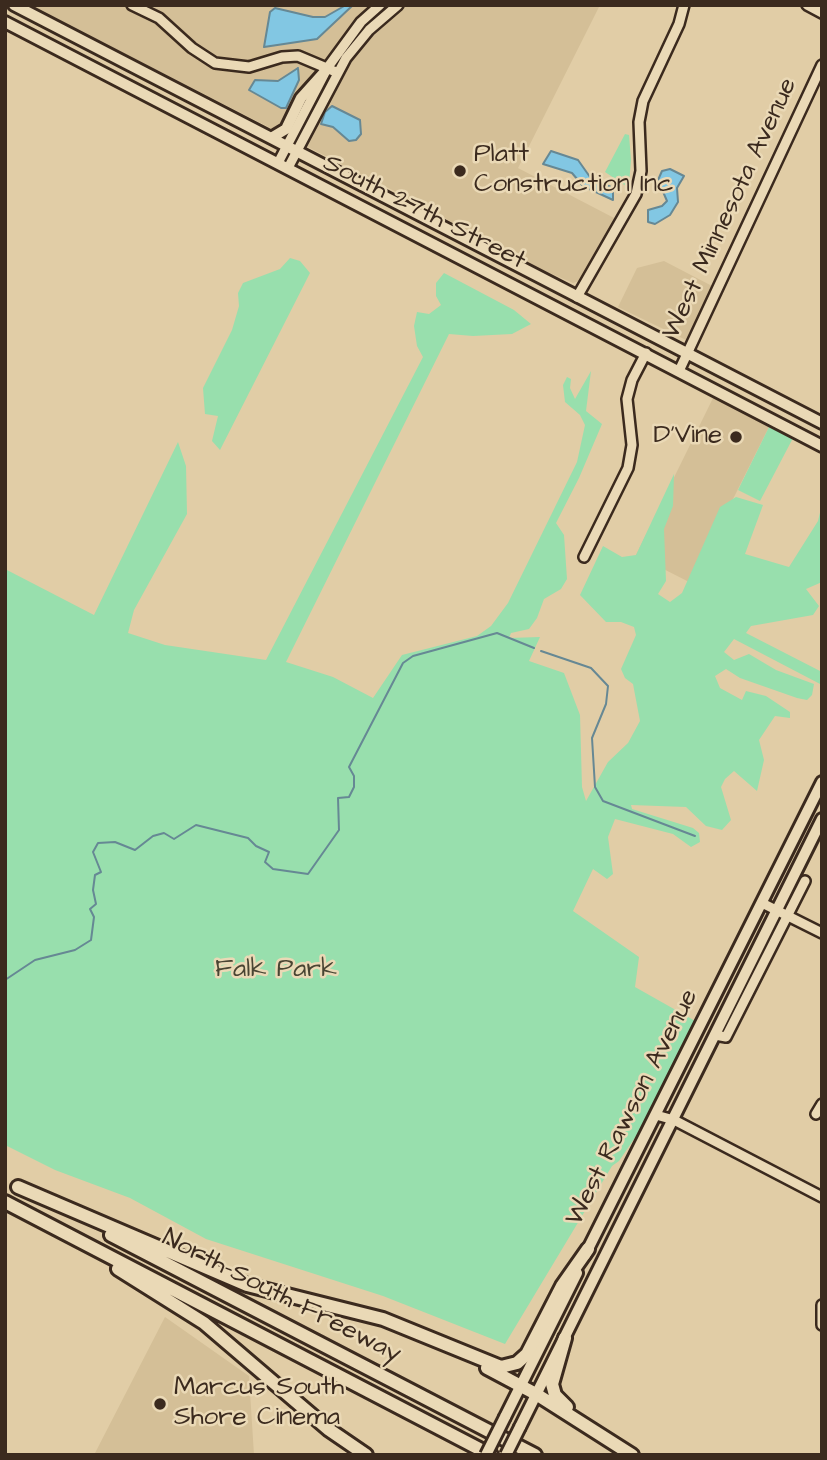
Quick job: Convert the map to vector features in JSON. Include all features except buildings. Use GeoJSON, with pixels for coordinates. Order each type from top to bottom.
{"type":"FeatureCollection","features":[{"type":"Feature","properties":{"kind":"highway","name":"North-South Freeway"},"geometry":{"type":"LineString","coordinates":[[5,1180],[535,1455]]}},
{"type":"Feature","properties":{"kind":"highway"},"geometry":{"type":"LineString","coordinates":[[18,1187],[247,1284],[383,1319],[495,1366],[506,1366],[520,1361],[527,1354],[562,1286],[588,1249]]}},
{"type":"Feature","properties":{"kind":"highway","name":"North-South Freeway"},"geometry":{"type":"LineString","coordinates":[[5,1202],[491,1455]]}},
{"type":"Feature","properties":{"kind":"highway"},"geometry":{"type":"LineString","coordinates":[[32,1215],[204,1323],[328,1429],[366,1455]]}},
{"type":"Feature","properties":{"kind":"highway"},"geometry":{"type":"LineString","coordinates":[[565,1338],[555,1367],[553,1390],[560,1402],[597,1432]]}},
{"type":"Feature","properties":{"kind":"highway"},"geometry":{"type":"LineString","coordinates":[[447,1346],[521,1385],[632,1455]]}},
{"type":"Feature","properties":{"kind":"main road","name":"South 27th Street"},"geometry":{"type":"LineString","coordinates":[[14,5],[822,423]]}},
{"type":"Feature","properties":{"kind":"main road","name":"South 27th Street"},"geometry":{"type":"LineString","coordinates":[[5,22],[822,446]]}},
{"type":"Feature","properties":{"kind":"main road"},"geometry":{"type":"LineString","coordinates":[[271,138],[286,129],[301,98],[330,69]]}},
{"type":"Feature","properties":{"kind":"main road"},"geometry":{"type":"LineString","coordinates":[[777,422],[822,438]]}},
{"type":"Feature","properties":{"kind":"main road","name":"West Rawson Avenue"},"geometry":{"type":"LineString","coordinates":[[486,1455],[822,782]]}},
{"type":"Feature","properties":{"kind":"main road","name":"West Rawson Avenue"},"geometry":{"type":"LineString","coordinates":[[506,1455],[822,819]]}},
{"type":"Feature","properties":{"kind":"street"},"geometry":{"type":"LineString","coordinates":[[132,5],[170,26],[192,48],[215,63],[249,67],[282,57],[298,56],[330,69]]}},
{"type":"Feature","properties":{"kind":"street"},"geometry":{"type":"LineString","coordinates":[[283,165],[330,69],[361,22],[380,5]]}},
{"type":"Feature","properties":{"kind":"street"},"geometry":{"type":"LineString","coordinates":[[330,69],[398,5]]}},
{"type":"Feature","properties":{"kind":"street"},"geometry":{"type":"LineString","coordinates":[[577,297],[636,194],[641,172],[639,122],[643,101],[679,24],[684,5]]}},
{"type":"Feature","properties":{"kind":"street"},"geometry":{"type":"LineString","coordinates":[[807,5],[822,13]]}},
{"type":"Feature","properties":{"kind":"street","name":"West Minnesota Avenue"},"geometry":{"type":"LineString","coordinates":[[679,371],[822,65]]}},
{"type":"Feature","properties":{"kind":"street","name":"West Minnesota Avenue"},"geometry":{"type":"LineString","coordinates":[[584,557],[628,468],[632,445],[627,399],[632,380],[646,354]]}},
{"type":"Feature","properties":{"kind":"street"},"geometry":{"type":"LineString","coordinates":[[715,1035],[726,1037],[805,881]]}},
{"type":"Feature","properties":{"kind":"street"},"geometry":{"type":"LineString","coordinates":[[762,902],[822,933]]}},
{"type":"Feature","properties":{"kind":"street"},"geometry":{"type":"LineString","coordinates":[[817,1114],[822,1104]]}},
{"type":"Feature","properties":{"kind":"street"},"geometry":{"type":"LineString","coordinates":[[656,1115],[674,1120],[822,1197]]}},
{"type":"Feature","properties":{"kind":"street"},"geometry":{"type":"LineString","coordinates":[[821,1324],[822,1305]]}},
{"type":"Feature","properties":{"kind":"shaded area"},"geometry":{"type":"Polygon","coordinates":[[[29,5],[600,5],[518,168],[616,219],[582,280],[573,283],[522,261],[410,199],[29,5]]]}},
{"type":"Feature","properties":{"kind":"shaded area"},"geometry":{"type":"Polygon","coordinates":[[[664,261],[714,287],[686,340],[618,307],[637,268],[664,261]]]}},
{"type":"Feature","properties":{"kind":"shaded area"},"geometry":{"type":"Polygon","coordinates":[[[714,396],[770,425],[691,583],[636,555],[714,396]]]}},
{"type":"Feature","properties":{"kind":"shaded area"},"geometry":{"type":"Polygon","coordinates":[[[165,1317],[249,1376],[254,1455],[94,1455],[165,1317]]]}},
{"type":"Feature","properties":{"kind":"green space"},"geometry":{"type":"Polygon","coordinates":[[[625,134],[629,135],[631,160],[629,184],[626,186],[605,172],[625,134]]]}},
{"type":"Feature","properties":{"kind":"green space"},"geometry":{"type":"Polygon","coordinates":[[[290,258],[300,261],[310,273],[220,450],[212,441],[218,416],[205,414],[203,388],[232,330],[239,306],[238,293],[243,283],[280,269],[290,258]]]}},
{"type":"Feature","properties":{"kind":"green space","name":"Falk Park"},"geometry":{"type":"Polygon","coordinates":[[[444,273],[514,310],[531,324],[512,334],[449,334],[286,662],[333,677],[373,698],[402,655],[477,636],[491,626],[508,603],[577,462],[585,425],[580,415],[565,402],[563,385],[567,377],[571,379],[570,388],[575,399],[591,371],[586,411],[602,424],[556,523],[564,535],[567,579],[561,589],[544,599],[537,618],[529,629],[511,633],[509,638],[540,637],[529,661],[564,673],[580,715],[582,787],[586,801],[608,762],[628,743],[640,721],[633,684],[625,678],[621,669],[636,635],[634,627],[621,622],[606,622],[580,595],[603,546],[622,557],[636,555],[674,474],[673,506],[664,529],[666,581],[658,594],[670,602],[682,593],[720,507],[736,497],[763,505],[745,554],[789,567],[818,521],[822,504],[822,582],[806,589],[819,606],[813,615],[751,626],[746,633],[822,672],[822,685],[734,639],[724,652],[734,660],[749,654],[776,670],[814,684],[812,695],[807,700],[740,678],[726,669],[715,676],[720,688],[742,700],[746,691],[766,696],[790,712],[790,718],[775,716],[759,740],[764,760],[757,791],[734,771],[725,779],[721,787],[731,820],[722,830],[706,826],[686,807],[631,805],[632,809],[693,828],[699,833],[700,842],[691,847],[673,834],[615,819],[608,837],[613,874],[607,879],[593,869],[573,911],[639,957],[635,987],[697,1022],[645,1123],[619,1161],[612,1166],[505,1344],[383,1296],[206,1239],[130,1198],[55,1170],[5,1145],[5,569],[94,615],[178,442],[186,466],[187,514],[134,610],[128,633],[165,645],[266,660],[423,357],[417,346],[414,326],[417,312],[429,314],[441,305],[436,296],[436,283],[444,273]]]}},
{"type":"Feature","properties":{"kind":"green space"},"geometry":{"type":"Polygon","coordinates":[[[770,425],[793,438],[760,501],[738,490],[770,425]]]}},
{"type":"Feature","properties":{"kind":"water"},"geometry":{"type":"Polygon","coordinates":[[[346,5],[352,6],[317,39],[264,47],[270,12],[275,8],[313,17],[325,17],[346,5]]]}},
{"type":"Feature","properties":{"kind":"water"},"geometry":{"type":"Polygon","coordinates":[[[298,68],[299,80],[286,108],[281,108],[249,90],[255,80],[278,81],[298,68]]]}},
{"type":"Feature","properties":{"kind":"water"},"geometry":{"type":"Polygon","coordinates":[[[332,106],[360,120],[361,134],[356,140],[349,141],[333,127],[321,124],[325,112],[332,106]]]}},
{"type":"Feature","properties":{"kind":"water"},"geometry":{"type":"Polygon","coordinates":[[[551,151],[578,160],[590,177],[613,188],[613,200],[583,186],[572,173],[543,164],[551,151]]]}},
{"type":"Feature","properties":{"kind":"water"},"geometry":{"type":"Polygon","coordinates":[[[670,169],[684,176],[677,188],[678,202],[670,215],[655,224],[648,222],[648,210],[662,206],[667,201],[658,180],[662,171],[670,169]]]}},
{"type":"Feature","properties":{"kind":"waterway"},"geometry":{"type":"LineString","coordinates":[[5,980],[35,960],[75,950],[91,940],[94,917],[90,909],[96,904],[93,890],[95,875],[101,872],[93,852],[98,843],[115,842],[135,850],[153,836],[164,833],[174,839],[196,825],[248,838],[256,846],[269,852],[265,862],[273,869],[308,874],[339,830],[338,798],[349,797],[354,787],[354,776],[349,767],[403,663],[413,656],[497,633],[534,648]]}},
{"type":"Feature","properties":{"kind":"waterway"},"geometry":{"type":"LineString","coordinates":[[541,651],[591,668],[608,686],[606,704],[592,738],[595,787],[603,801],[695,836]]}},
{"type":"Feature","properties":{"kind":"place","name":"Platt Construction Inc"},"geometry":{"type":"Point","coordinates":[460,171]}},
{"type":"Feature","properties":{"kind":"place","name":"D'Vine"},"geometry":{"type":"Point","coordinates":[736,437]}},
{"type":"Feature","properties":{"kind":"place","name":"Marcus South Shore Cinema"},"geometry":{"type":"Point","coordinates":[160,1404]}}]}
